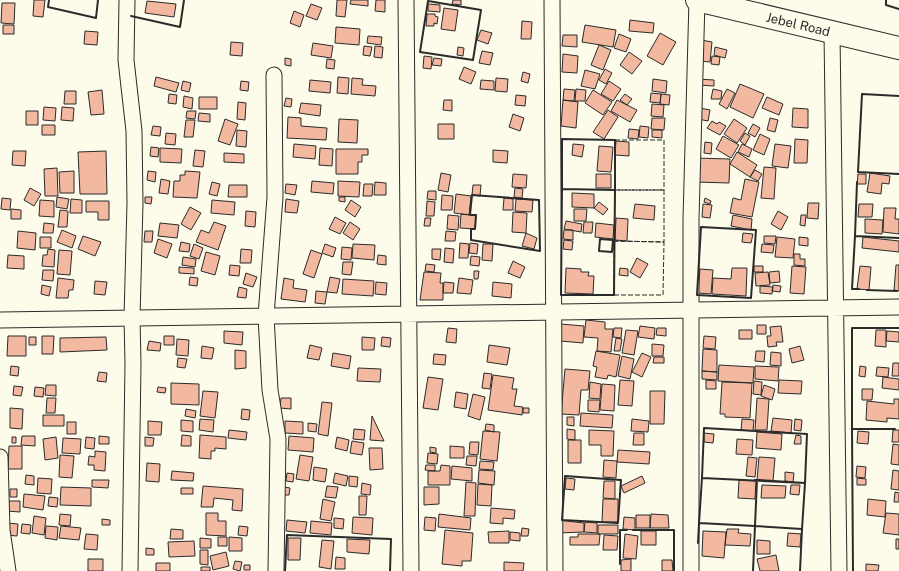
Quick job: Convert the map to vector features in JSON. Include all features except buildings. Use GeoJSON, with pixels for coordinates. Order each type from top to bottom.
{"type":"FeatureCollection","features":[{"type":"Feature","properties":{"kind":"main road","name":"Jebel Road"},"geometry":{"type":"LineString","coordinates":[[697,0],[760,8],[832,32],[899,48]]}},
{"type":"Feature","properties":{"kind":"street"},"geometry":{"type":"LineString","coordinates":[[127,0],[126,60],[134,131],[135,204],[132,318],[133,363],[130,571]]}},
{"type":"Feature","properties":{"kind":"street"},"geometry":{"type":"LineString","coordinates":[[406,0],[411,571]]}},
{"type":"Feature","properties":{"kind":"street"},"geometry":{"type":"LineString","coordinates":[[552,0],[555,571]]}},
{"type":"Feature","properties":{"kind":"street"},"geometry":{"type":"LineString","coordinates":[[691,571],[691,219],[697,0]]}},
{"type":"Feature","properties":{"kind":"street"},"geometry":{"type":"LineString","coordinates":[[832,32],[839,571]]}},
{"type":"Feature","properties":{"kind":"street"},"geometry":{"type":"LineString","coordinates":[[274,76],[275,197],[266,316],[270,390],[278,439],[276,571]]}},
{"type":"Feature","properties":{"kind":"street"},"geometry":{"type":"LineString","coordinates":[[0,320],[899,307]]}},
{"type":"Feature","properties":{"kind":"street"},"geometry":{"type":"LineString","coordinates":[[0,457],[2,530],[8,571]]}},
{"type":"Feature","properties":{"kind":"fence"},"geometry":{"type":"LineString","coordinates":[[615,140],[664,140],[664,190],[615,190],[615,140]]}},
{"type":"Feature","properties":{"kind":"fence"},"geometry":{"type":"LineString","coordinates":[[615,190],[664,190],[664,242],[614,241],[615,190]]}},
{"type":"Feature","properties":{"kind":"fence"},"geometry":{"type":"LineString","coordinates":[[614,241],[664,242],[663,295],[614,295],[614,241]]}},
{"type":"Feature","properties":{"kind":"wall"},"geometry":{"type":"LineString","coordinates":[[49,0],[48,7],[96,18],[98,0]]}},
{"type":"Feature","properties":{"kind":"wall"},"geometry":{"type":"LineString","coordinates":[[131,16],[180,27],[184,0]]}},
{"type":"Feature","properties":{"kind":"wall"},"geometry":{"type":"LineString","coordinates":[[886,0],[886,5],[899,9]]}},
{"type":"Feature","properties":{"kind":"wall"},"geometry":{"type":"LineString","coordinates":[[428,1],[481,10],[473,60],[420,52],[428,1]]}},
{"type":"Feature","properties":{"kind":"wall"},"geometry":{"type":"LineString","coordinates":[[899,96],[862,94],[858,172],[899,174]]}},
{"type":"Feature","properties":{"kind":"wall"},"geometry":{"type":"LineString","coordinates":[[562,139],[615,140],[615,190],[562,189],[562,139]]}},
{"type":"Feature","properties":{"kind":"wall"},"geometry":{"type":"LineString","coordinates":[[857,182],[855,236],[899,238]]}},
{"type":"Feature","properties":{"kind":"wall"},"geometry":{"type":"LineString","coordinates":[[562,189],[615,190],[614,295],[561,295],[562,189]]}},
{"type":"Feature","properties":{"kind":"wall"},"geometry":{"type":"LineString","coordinates":[[472,195],[539,200],[540,251],[471,240],[471,229],[475,229],[476,215],[470,215],[472,195]]}},
{"type":"Feature","properties":{"kind":"wall"},"geometry":{"type":"LineString","coordinates":[[701,227],[756,230],[751,298],[697,295],[701,227]]}},
{"type":"Feature","properties":{"kind":"wall"},"geometry":{"type":"LineString","coordinates":[[855,236],[852,289],[859,289]]}},
{"type":"Feature","properties":{"kind":"wall"},"geometry":{"type":"LineString","coordinates":[[600,239],[613,240],[612,252],[599,251],[600,239]]}},
{"type":"Feature","properties":{"kind":"wall"},"geometry":{"type":"LineString","coordinates":[[867,290],[897,291]]}},
{"type":"Feature","properties":{"kind":"wall"},"geometry":{"type":"LineString","coordinates":[[895,429],[852,429],[852,328],[899,328]]}},
{"type":"Feature","properties":{"kind":"wall"},"geometry":{"type":"LineString","coordinates":[[704,428],[807,434],[805,483],[702,478],[704,428]]}},
{"type":"Feature","properties":{"kind":"wall"},"geometry":{"type":"LineString","coordinates":[[852,429],[853,571]]}},
{"type":"Feature","properties":{"kind":"wall"},"geometry":{"type":"LineString","coordinates":[[565,476],[621,480],[618,523],[562,520],[565,476]]}},
{"type":"Feature","properties":{"kind":"wall"},"geometry":{"type":"LineString","coordinates":[[703,478],[699,523],[755,526]]}},
{"type":"Feature","properties":{"kind":"wall"},"geometry":{"type":"LineString","coordinates":[[753,571],[757,480],[755,480]]}},
{"type":"Feature","properties":{"kind":"wall"},"geometry":{"type":"LineString","coordinates":[[757,480],[805,483],[802,529],[755,526],[757,480]]}},
{"type":"Feature","properties":{"kind":"wall"},"geometry":{"type":"LineString","coordinates":[[698,543],[699,523]]}},
{"type":"Feature","properties":{"kind":"wall"},"geometry":{"type":"LineString","coordinates":[[800,529],[802,529],[800,571]]}},
{"type":"Feature","properties":{"kind":"wall"},"geometry":{"type":"LineString","coordinates":[[620,564],[620,530],[627,530]]}},
{"type":"Feature","properties":{"kind":"wall"},"geometry":{"type":"LineString","coordinates":[[633,530],[674,530],[674,571]]}},
{"type":"Feature","properties":{"kind":"wall"},"geometry":{"type":"LineString","coordinates":[[285,571],[287,535],[391,539],[390,571]]}}]}
